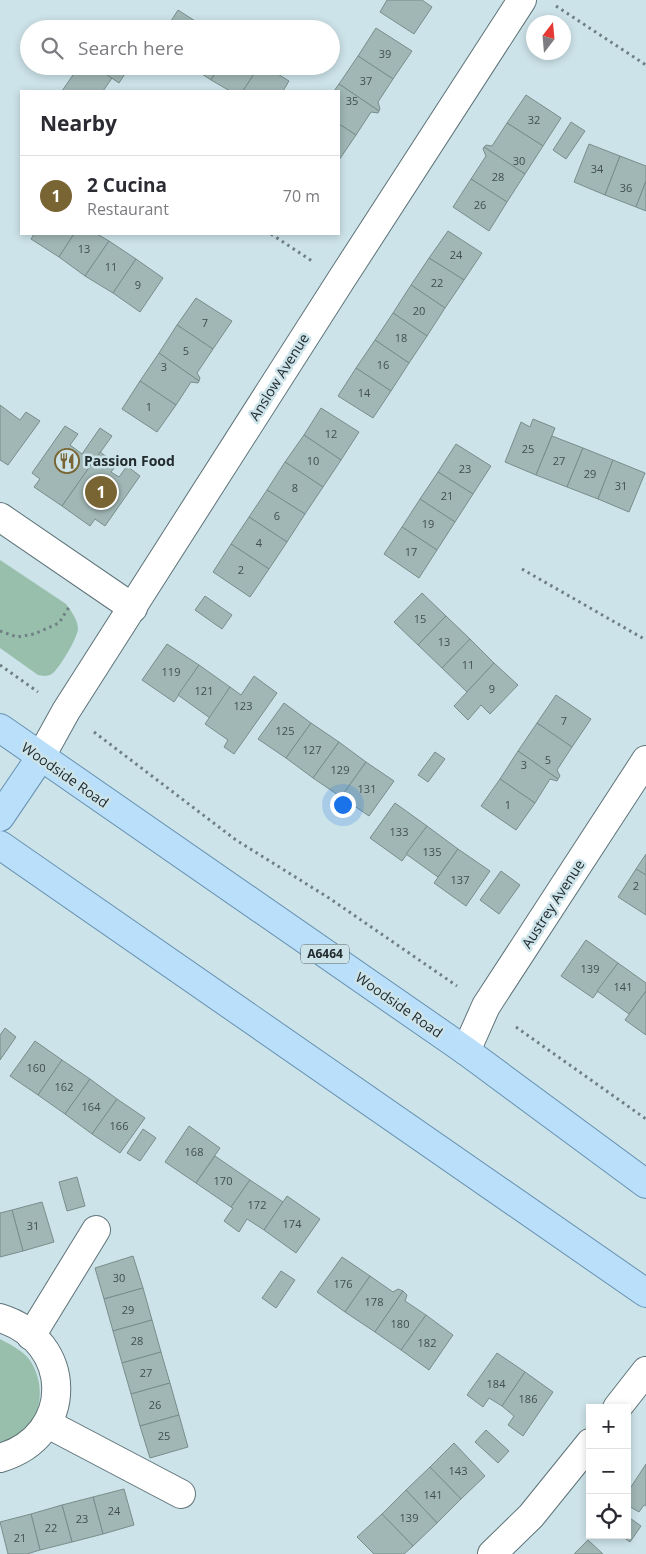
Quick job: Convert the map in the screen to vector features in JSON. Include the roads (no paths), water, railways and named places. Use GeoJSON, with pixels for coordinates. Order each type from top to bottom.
{"type":"FeatureCollection","features":[{"type":"Feature","properties":{"kind":"main road","name":"Woodside Road"},"geometry":{"type":"LineString","coordinates":[[0,728],[40,758],[466,1051],[646,1184]]}},
{"type":"Feature","properties":{"kind":"main road"},"geometry":{"type":"LineString","coordinates":[[0,817],[40,758]]}},
{"type":"Feature","properties":{"kind":"main road"},"geometry":{"type":"LineString","coordinates":[[0,845],[646,1292]]}},
{"type":"Feature","properties":{"kind":"street","name":"Anslow Avenue"},"geometry":{"type":"LineString","coordinates":[[40,758],[66,711],[522,0]]}},
{"type":"Feature","properties":{"kind":"street"},"geometry":{"type":"LineString","coordinates":[[0,516],[133,608]]}},
{"type":"Feature","properties":{"kind":"street","name":"Austrey Avenue"},"geometry":{"type":"LineString","coordinates":[[466,1051],[486,1006],[646,760]]}},
{"type":"Feature","properties":{"kind":"street"},"geometry":{"type":"LineString","coordinates":[[31,1336],[96,1230]]}},
{"type":"Feature","properties":{"kind":"street"},"geometry":{"type":"LineString","coordinates":[[0,1318],[18,1325],[31,1336],[38,1339],[55,1370],[57,1393],[54,1410],[48,1424],[34,1440],[12,1455],[0,1458]]}},
{"type":"Feature","properties":{"kind":"street"},"geometry":{"type":"LineString","coordinates":[[620,1404],[646,1371]]}},
{"type":"Feature","properties":{"kind":"street"},"geometry":{"type":"LineString","coordinates":[[48,1424],[181,1494]]}},
{"type":"Feature","properties":{"kind":"street"},"geometry":{"type":"LineString","coordinates":[[492,1554],[531,1516],[586,1448]]}},
{"type":"Feature","properties":{"kind":"place","name":"Passion Food"},"geometry":{"type":"Point","coordinates":[67,461]}},
{"type":"Feature","properties":{"kind":"place","name":"2 Cucina"},"geometry":{"type":"Point","coordinates":[101,492]}}]}
